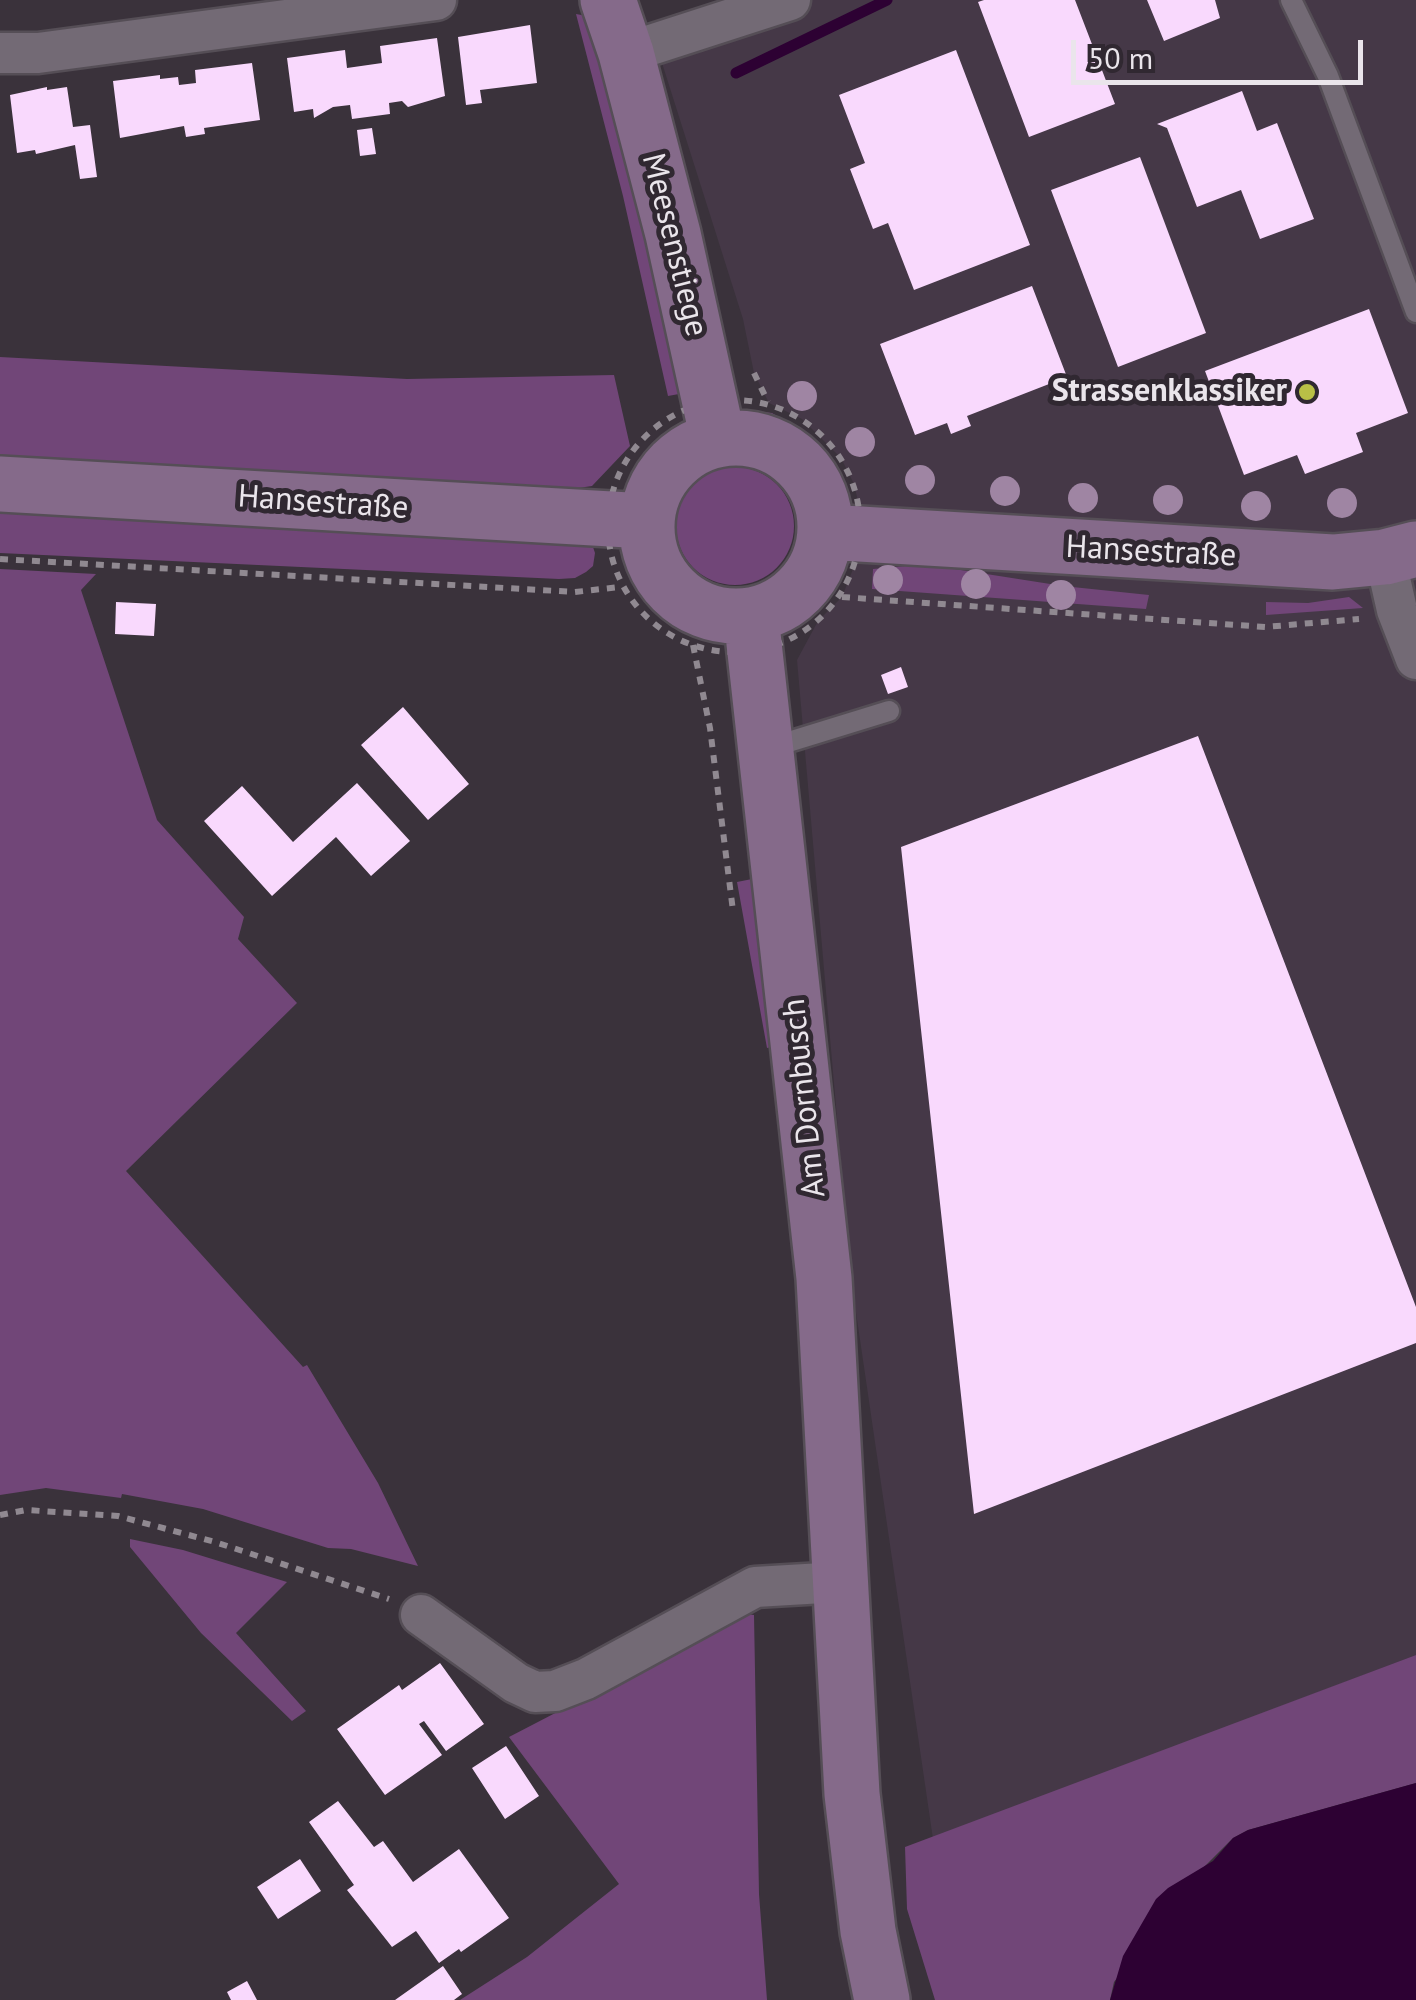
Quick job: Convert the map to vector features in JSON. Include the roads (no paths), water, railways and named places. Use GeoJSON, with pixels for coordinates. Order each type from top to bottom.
{"type":"FeatureCollection","features":[{"type":"Feature","properties":{"kind":"street"},"geometry":{"type":"LineString","coordinates":[[0,54],[38,53],[360,4],[436,0]]}},
{"type":"Feature","properties":{"kind":"street","name":"Meesenstiege"},"geometry":{"type":"LineString","coordinates":[[608,0],[626,53],[673,234],[718,439]]}},
{"type":"Feature","properties":{"kind":"street"},"geometry":{"type":"LineString","coordinates":[[626,53],[790,0]]}},
{"type":"Feature","properties":{"kind":"street"},"geometry":{"type":"LineString","coordinates":[[748,438],[775,446],[798,462],[819,494],[826,532],[822,555],[811,576],[796,594],[751,616],[730,617],[686,602],[667,586],[651,554],[646,521],[652,495],[664,474],[681,456],[718,439],[748,438]]}},
{"type":"Feature","properties":{"kind":"street","name":"Hansestraße"},"geometry":{"type":"LineString","coordinates":[[0,484],[646,521]]}},
{"type":"Feature","properties":{"kind":"street","name":"Hansestraße"},"geometry":{"type":"LineString","coordinates":[[826,532],[1333,562],[1400,553]]}},
{"type":"Feature","properties":{"kind":"street"},"geometry":{"type":"LineString","coordinates":[[1400,553],[1398,610],[1416,659]]}},
{"type":"Feature","properties":{"kind":"street","name":"Am Dornbusch"},"geometry":{"type":"LineString","coordinates":[[751,616],[824,1278],[852,1794],[868,1932],[882,2000]]}},
{"type":"Feature","properties":{"kind":"street"},"geometry":{"type":"LineString","coordinates":[[421,1615],[516,1683],[536,1692],[556,1691],[586,1679],[755,1587],[840,1582]]}},
{"type":"Feature","properties":{"kind":"lane"},"geometry":{"type":"LineString","coordinates":[[1291,0],[1328,76],[1416,312]]}},
{"type":"Feature","properties":{"kind":"lane"},"geometry":{"type":"LineString","coordinates":[[767,749],[889,711]]}},
{"type":"Feature","properties":{"kind":"waterway"},"geometry":{"type":"LineString","coordinates":[[736,73],[887,0]]}},
{"type":"Feature","properties":{"kind":"place","name":"Strassenklassiker"},"geometry":{"type":"Point","coordinates":[1307,392]}}]}
